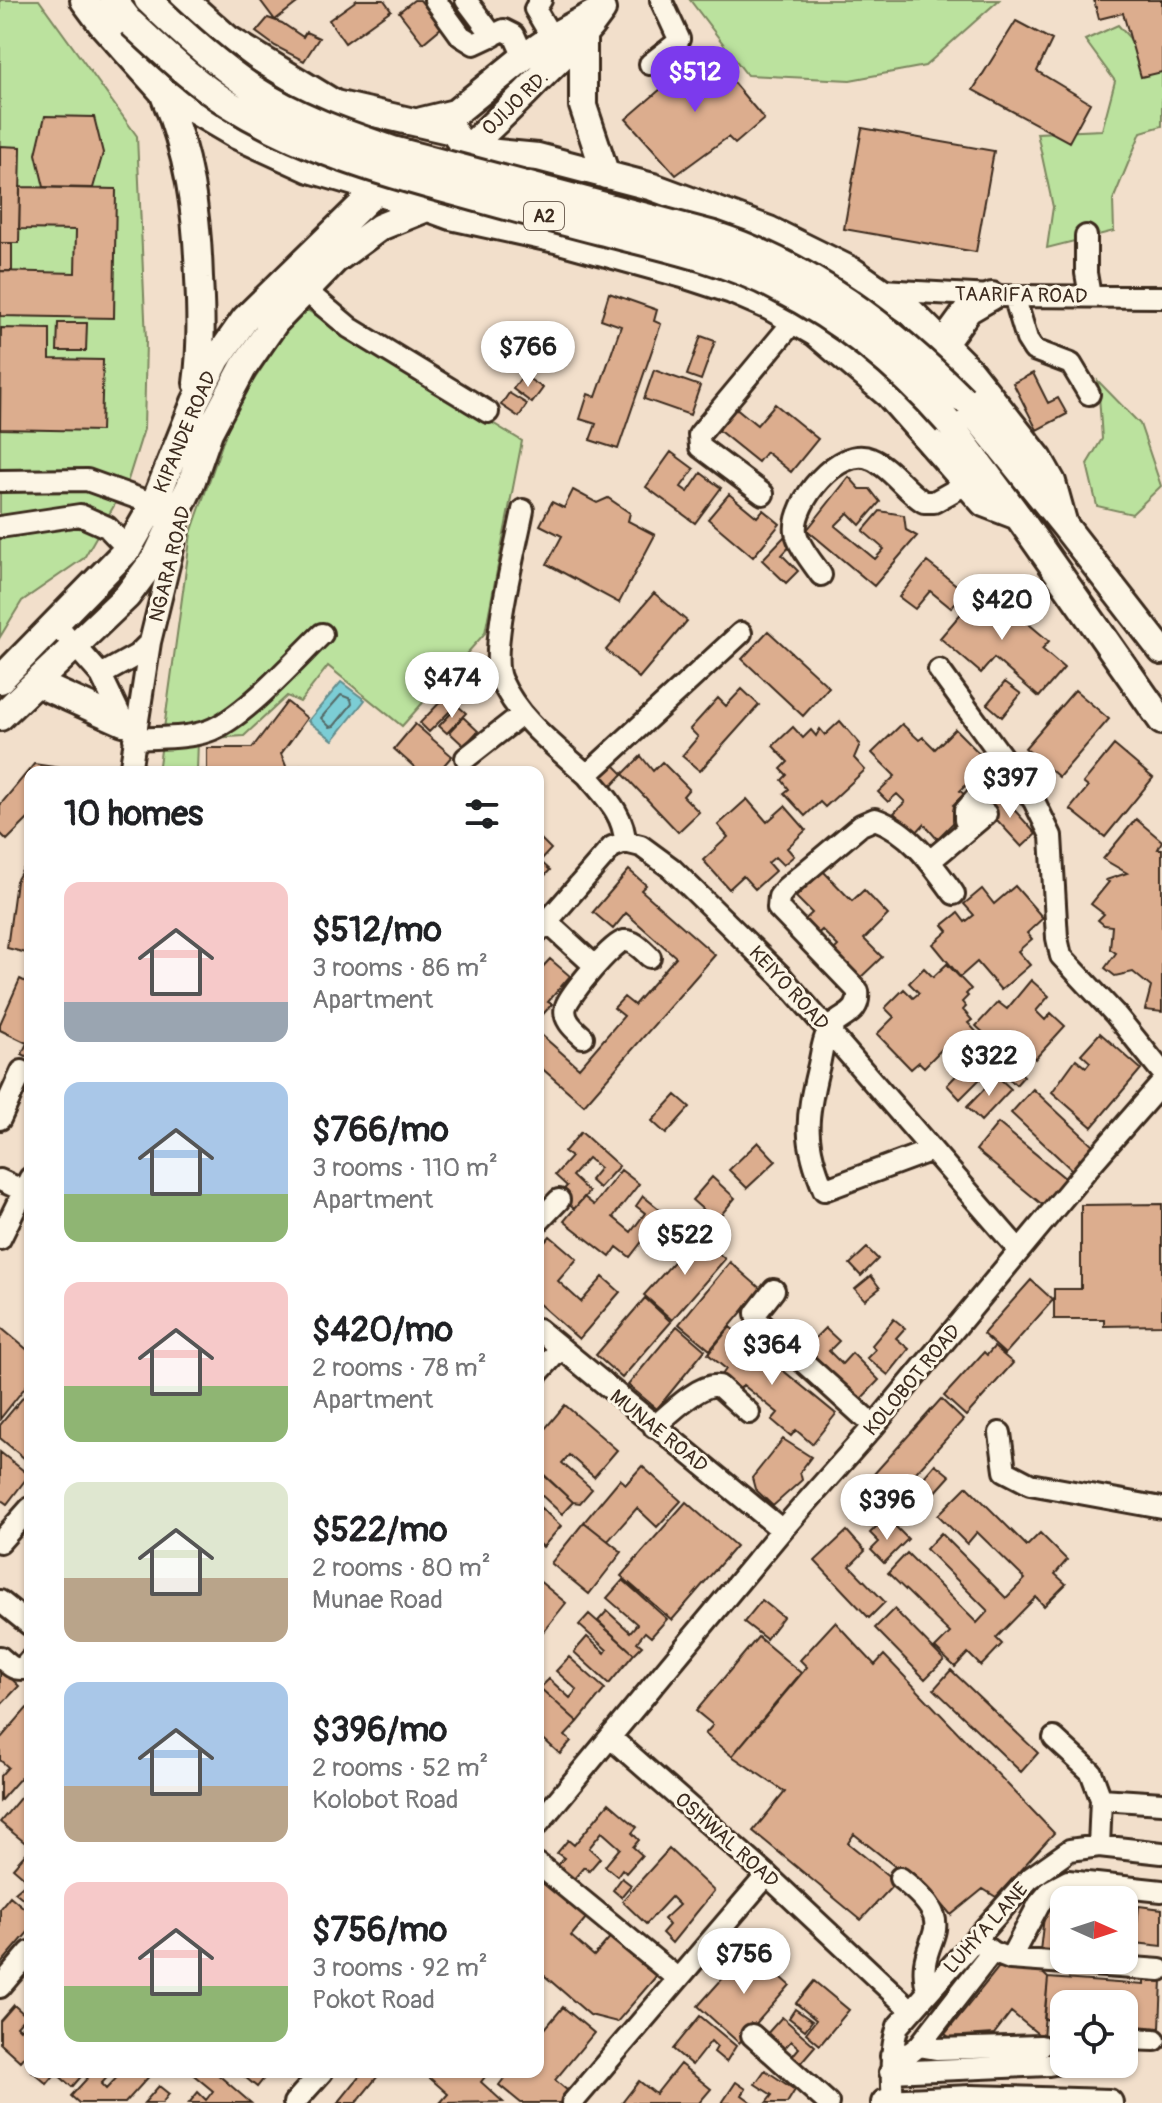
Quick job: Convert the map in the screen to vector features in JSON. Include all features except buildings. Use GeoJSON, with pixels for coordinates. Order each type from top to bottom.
{"type":"FeatureCollection","features":[{"type":"Feature","properties":{"kind":"main road"},"geometry":{"type":"LineString","coordinates":[[84,0],[163,92],[238,136],[310,169],[378,189],[408,207],[429,208],[683,274],[732,290],[816,333],[888,394],[984,503],[1018,516]]}},
{"type":"Feature","properties":{"kind":"main road","name":"A2"},"geometry":{"type":"LineString","coordinates":[[113,0],[131,23],[184,71],[228,104],[320,150],[428,185],[672,249],[775,286],[825,313],[875,349],[917,387],[948,422],[1162,721]]}},
{"type":"Feature","properties":{"kind":"main road","name":"A2"},"geometry":{"type":"LineString","coordinates":[[148,0],[187,38],[253,88],[297,112],[393,150],[714,235],[747,246],[837,292],[887,329],[962,399],[1162,651]]}},
{"type":"Feature","properties":{"kind":"main road"},"geometry":{"type":"LineString","coordinates":[[184,0],[228,39],[335,104],[453,131],[466,150],[538,157],[653,187],[769,230],[852,271],[911,312],[944,343],[1039,459],[1052,482],[1064,525]]}},
{"type":"Feature","properties":{"kind":"main road","name":"OJIJO RD."},"geometry":{"type":"LineString","coordinates":[[378,189],[373,172],[376,156],[388,135],[413,123],[455,113],[524,57],[609,5]]}},
{"type":"Feature","properties":{"kind":"main road","name":"OJIJO RD."},"geometry":{"type":"LineString","coordinates":[[190,486],[209,432],[243,368],[275,322],[335,260],[380,227],[449,202],[467,189],[474,168],[466,150],[583,37],[609,5]]}},
{"type":"Feature","properties":{"kind":"main road"},"geometry":{"type":"LineString","coordinates":[[583,37],[583,106],[606,175]]}},
{"type":"Feature","properties":{"kind":"main road"},"geometry":{"type":"LineString","coordinates":[[163,92],[184,148],[197,217],[202,346],[195,402]]}},
{"type":"Feature","properties":{"kind":"main road","name":"KIPANDE ROAD"},"geometry":{"type":"LineString","coordinates":[[0,680],[128,549],[154,504],[195,402],[217,359],[245,319],[378,189]]}},
{"type":"Feature","properties":{"kind":"main road"},"geometry":{"type":"LineString","coordinates":[[944,343],[960,318],[1003,296]]}},
{"type":"Feature","properties":{"kind":"main road","name":"KIPANDE ROAD"},"geometry":{"type":"LineString","coordinates":[[0,717],[127,596],[156,557],[190,486]]}},
{"type":"Feature","properties":{"kind":"main road"},"geometry":{"type":"LineString","coordinates":[[36,683],[128,730]]}},
{"type":"Feature","properties":{"kind":"main road"},"geometry":{"type":"LineString","coordinates":[[889,2102],[971,2099],[1109,2103]]}},
{"type":"Feature","properties":{"kind":"street"},"geometry":{"type":"LineString","coordinates":[[435,0],[461,36],[474,44],[504,30],[514,35],[524,57]]}},
{"type":"Feature","properties":{"kind":"street"},"geometry":{"type":"LineString","coordinates":[[466,0],[493,36]]}},
{"type":"Feature","properties":{"kind":"street"},"geometry":{"type":"LineString","coordinates":[[541,0],[535,9],[552,38]]}},
{"type":"Feature","properties":{"kind":"street"},"geometry":{"type":"LineString","coordinates":[[650,64],[679,39],[661,0]]}},
{"type":"Feature","properties":{"kind":"street"},"geometry":{"type":"LineString","coordinates":[[1086,236],[1086,273],[1090,296]]}},
{"type":"Feature","properties":{"kind":"street","name":"TAARIFA ROAD"},"geometry":{"type":"LineString","coordinates":[[881,290],[1159,299]]}},
{"type":"Feature","properties":{"kind":"street"},"geometry":{"type":"LineString","coordinates":[[306,291],[350,328],[488,412]]}},
{"type":"Feature","properties":{"kind":"street"},"geometry":{"type":"LineString","coordinates":[[1003,296],[1034,350],[1071,364],[1089,394]]}},
{"type":"Feature","properties":{"kind":"street"},"geometry":{"type":"LineString","coordinates":[[763,494],[700,447],[699,435],[794,321]]}},
{"type":"Feature","properties":{"kind":"street"},"geometry":{"type":"LineString","coordinates":[[821,575],[796,536],[795,521],[802,503],[821,477],[843,460],[860,456],[873,459],[924,502],[934,502],[966,484]]}},
{"type":"Feature","properties":{"kind":"street"},"geometry":{"type":"LineString","coordinates":[[80,515],[87,480]]}},
{"type":"Feature","properties":{"kind":"street"},"geometry":{"type":"LineString","coordinates":[[0,481],[87,480],[154,504]]}},
{"type":"Feature","properties":{"kind":"street","name":"NGARA ROAD"},"geometry":{"type":"LineString","coordinates":[[130,766],[128,730],[190,486]]}},
{"type":"Feature","properties":{"kind":"street"},"geometry":{"type":"LineString","coordinates":[[523,510],[497,648],[499,677],[521,715],[587,775],[618,813],[625,831],[625,842],[612,847],[544,925]]}},
{"type":"Feature","properties":{"kind":"street"},"geometry":{"type":"LineString","coordinates":[[0,527],[80,515],[107,527],[128,549]]}},
{"type":"Feature","properties":{"kind":"street"},"geometry":{"type":"LineString","coordinates":[[55,623],[101,675],[128,730],[190,735],[211,731],[243,710],[280,663],[322,634]]}},
{"type":"Feature","properties":{"kind":"street"},"geometry":{"type":"LineString","coordinates":[[587,775],[741,633]]}},
{"type":"Feature","properties":{"kind":"street","name":"NGARA ROAD"},"geometry":{"type":"LineString","coordinates":[[101,675],[137,655],[150,642]]}},
{"type":"Feature","properties":{"kind":"street"},"geometry":{"type":"LineString","coordinates":[[939,670],[1034,801],[1051,836],[1057,938],[1061,956],[1116,1015],[1162,1072]]}},
{"type":"Feature","properties":{"kind":"street"},"geometry":{"type":"LineString","coordinates":[[466,758],[521,715]]}},
{"type":"Feature","properties":{"kind":"street"},"geometry":{"type":"LineString","coordinates":[[969,828],[965,811],[1006,763]]}},
{"type":"Feature","properties":{"kind":"street"},"geometry":{"type":"LineString","coordinates":[[930,861],[986,814]]}},
{"type":"Feature","properties":{"kind":"street"},"geometry":{"type":"LineString","coordinates":[[932,1150],[824,1190],[812,1162],[807,1136],[810,1102],[828,1030],[855,1009],[858,991],[778,908],[779,897],[786,888],[861,825],[875,819],[892,825],[930,861],[954,894]]}},
{"type":"Feature","properties":{"kind":"street","name":"KEIYO ROAD"},"geometry":{"type":"LineString","coordinates":[[625,842],[641,846],[671,868],[780,975],[1019,1250]]}},
{"type":"Feature","properties":{"kind":"street"},"geometry":{"type":"LineString","coordinates":[[544,928],[595,966]]}},
{"type":"Feature","properties":{"kind":"street"},"geometry":{"type":"LineString","coordinates":[[583,1037],[571,1026],[566,1016],[566,1006],[595,966],[626,941],[635,944],[650,957]]}},
{"type":"Feature","properties":{"kind":"street"},"geometry":{"type":"LineString","coordinates":[[0,1119],[22,1071]]}},
{"type":"Feature","properties":{"kind":"street","name":"KOLOBOT ROAD"},"geometry":{"type":"LineString","coordinates":[[544,1817],[782,1530],[874,1426],[1162,1083]]}},
{"type":"Feature","properties":{"kind":"street"},"geometry":{"type":"LineString","coordinates":[[0,1180],[24,1184]]}},
{"type":"Feature","properties":{"kind":"street"},"geometry":{"type":"LineString","coordinates":[[0,1239],[24,1191]]}},
{"type":"Feature","properties":{"kind":"street"},"geometry":{"type":"LineString","coordinates":[[544,1216],[559,1200]]}},
{"type":"Feature","properties":{"kind":"street"},"geometry":{"type":"LineString","coordinates":[[774,1290],[756,1313],[757,1320],[874,1426]]}},
{"type":"Feature","properties":{"kind":"street","name":"MUNAE ROAD"},"geometry":{"type":"LineString","coordinates":[[544,1334],[782,1530]]}},
{"type":"Feature","properties":{"kind":"street"},"geometry":{"type":"LineString","coordinates":[[544,1366],[560,1349]]}},
{"type":"Feature","properties":{"kind":"street"},"geometry":{"type":"LineString","coordinates":[[654,1427],[678,1406],[713,1385],[719,1386],[749,1413]]}},
{"type":"Feature","properties":{"kind":"street"},"geometry":{"type":"LineString","coordinates":[[1000,1433],[1005,1471],[1030,1484],[1162,1508]]}},
{"type":"Feature","properties":{"kind":"street"},"geometry":{"type":"LineString","coordinates":[[0,1542],[24,1515]]}},
{"type":"Feature","properties":{"kind":"street"},"geometry":{"type":"LineString","coordinates":[[0,1601],[24,1620]]}},
{"type":"Feature","properties":{"kind":"street"},"geometry":{"type":"LineString","coordinates":[[0,1657],[12,1668],[24,1667]]}},
{"type":"Feature","properties":{"kind":"street","name":"OSHWAL ROAD"},"geometry":{"type":"LineString","coordinates":[[611,1738],[767,1875],[911,2010]]}},
{"type":"Feature","properties":{"kind":"street"},"geometry":{"type":"LineString","coordinates":[[1054,1738],[1091,1772],[1101,1799],[1099,1846]]}},
{"type":"Feature","properties":{"kind":"street"},"geometry":{"type":"LineString","coordinates":[[1101,1799],[1162,1803]]}},
{"type":"Feature","properties":{"kind":"street","name":"LUHYA LANE"},"geometry":{"type":"LineString","coordinates":[[889,2102],[891,2064],[898,2026],[928,1992],[993,1951],[1029,1879],[1070,1850],[1099,1846],[1162,1853]]}},
{"type":"Feature","properties":{"kind":"street"},"geometry":{"type":"LineString","coordinates":[[544,1869],[678,1979]]}},
{"type":"Feature","properties":{"kind":"street"},"geometry":{"type":"LineString","coordinates":[[572,2103],[767,1875]]}},
{"type":"Feature","properties":{"kind":"street"},"geometry":{"type":"LineString","coordinates":[[900,1878],[927,1900],[934,1914],[936,1930],[922,1969],[928,1992]]}},
{"type":"Feature","properties":{"kind":"street"},"geometry":{"type":"LineString","coordinates":[[891,2064],[919,2046],[993,1951],[1051,1890],[1068,1881],[1162,1891]]}},
{"type":"Feature","properties":{"kind":"street"},"geometry":{"type":"LineString","coordinates":[[993,1951],[1160,1970]]}},
{"type":"Feature","properties":{"kind":"street"},"geometry":{"type":"LineString","coordinates":[[0,1987],[24,1959]]}},
{"type":"Feature","properties":{"kind":"street"},"geometry":{"type":"LineString","coordinates":[[752,2035],[828,2103]]}},
{"type":"Feature","properties":{"kind":"street"},"geometry":{"type":"LineString","coordinates":[[1138,2039],[1155,2040]]}},
{"type":"Feature","properties":{"kind":"street"},"geometry":{"type":"LineString","coordinates":[[919,2046],[936,2049],[1041,2046]]}},
{"type":"Feature","properties":{"kind":"street"},"geometry":{"type":"LineString","coordinates":[[891,2064],[1050,2065]]}},
{"type":"Feature","properties":{"kind":"street"},"geometry":{"type":"LineString","coordinates":[[294,2103],[317,2078]]}},
{"type":"Feature","properties":{"kind":"green space"},"geometry":{"type":"Polygon","coordinates":[[[0,0],[39,0],[137,136],[146,340],[144,429],[127,483],[84,558],[22,601],[0,637],[0,0]]]}},
{"type":"Feature","properties":{"kind":"green space"},"geometry":{"type":"Polygon","coordinates":[[[690,0],[999,0],[925,66],[850,80],[747,75],[690,0]]]}},
{"type":"Feature","properties":{"kind":"green space"},"geometry":{"type":"Polygon","coordinates":[[[1118,25],[1157,69],[1162,68],[1162,126],[1141,132],[1113,200],[1114,231],[1047,248],[1053,207],[1037,133],[1102,130],[1115,81],[1085,40],[1118,25]]]}},
{"type":"Feature","properties":{"kind":"green space"},"geometry":{"type":"Polygon","coordinates":[[[302,307],[522,441],[485,633],[402,726],[328,666],[300,702],[287,696],[244,736],[198,739],[197,766],[159,766],[191,533],[234,410],[302,307]]]}},
{"type":"Feature","properties":{"kind":"green space"},"geometry":{"type":"Polygon","coordinates":[[[1098,381],[1140,424],[1161,486],[1132,514],[1097,506],[1087,464],[1102,439],[1098,381]]]}},
{"type":"Feature","properties":{"kind":"water"},"geometry":{"type":"Polygon","coordinates":[[[341,682],[365,700],[333,740],[308,721],[341,682]]]}}]}
